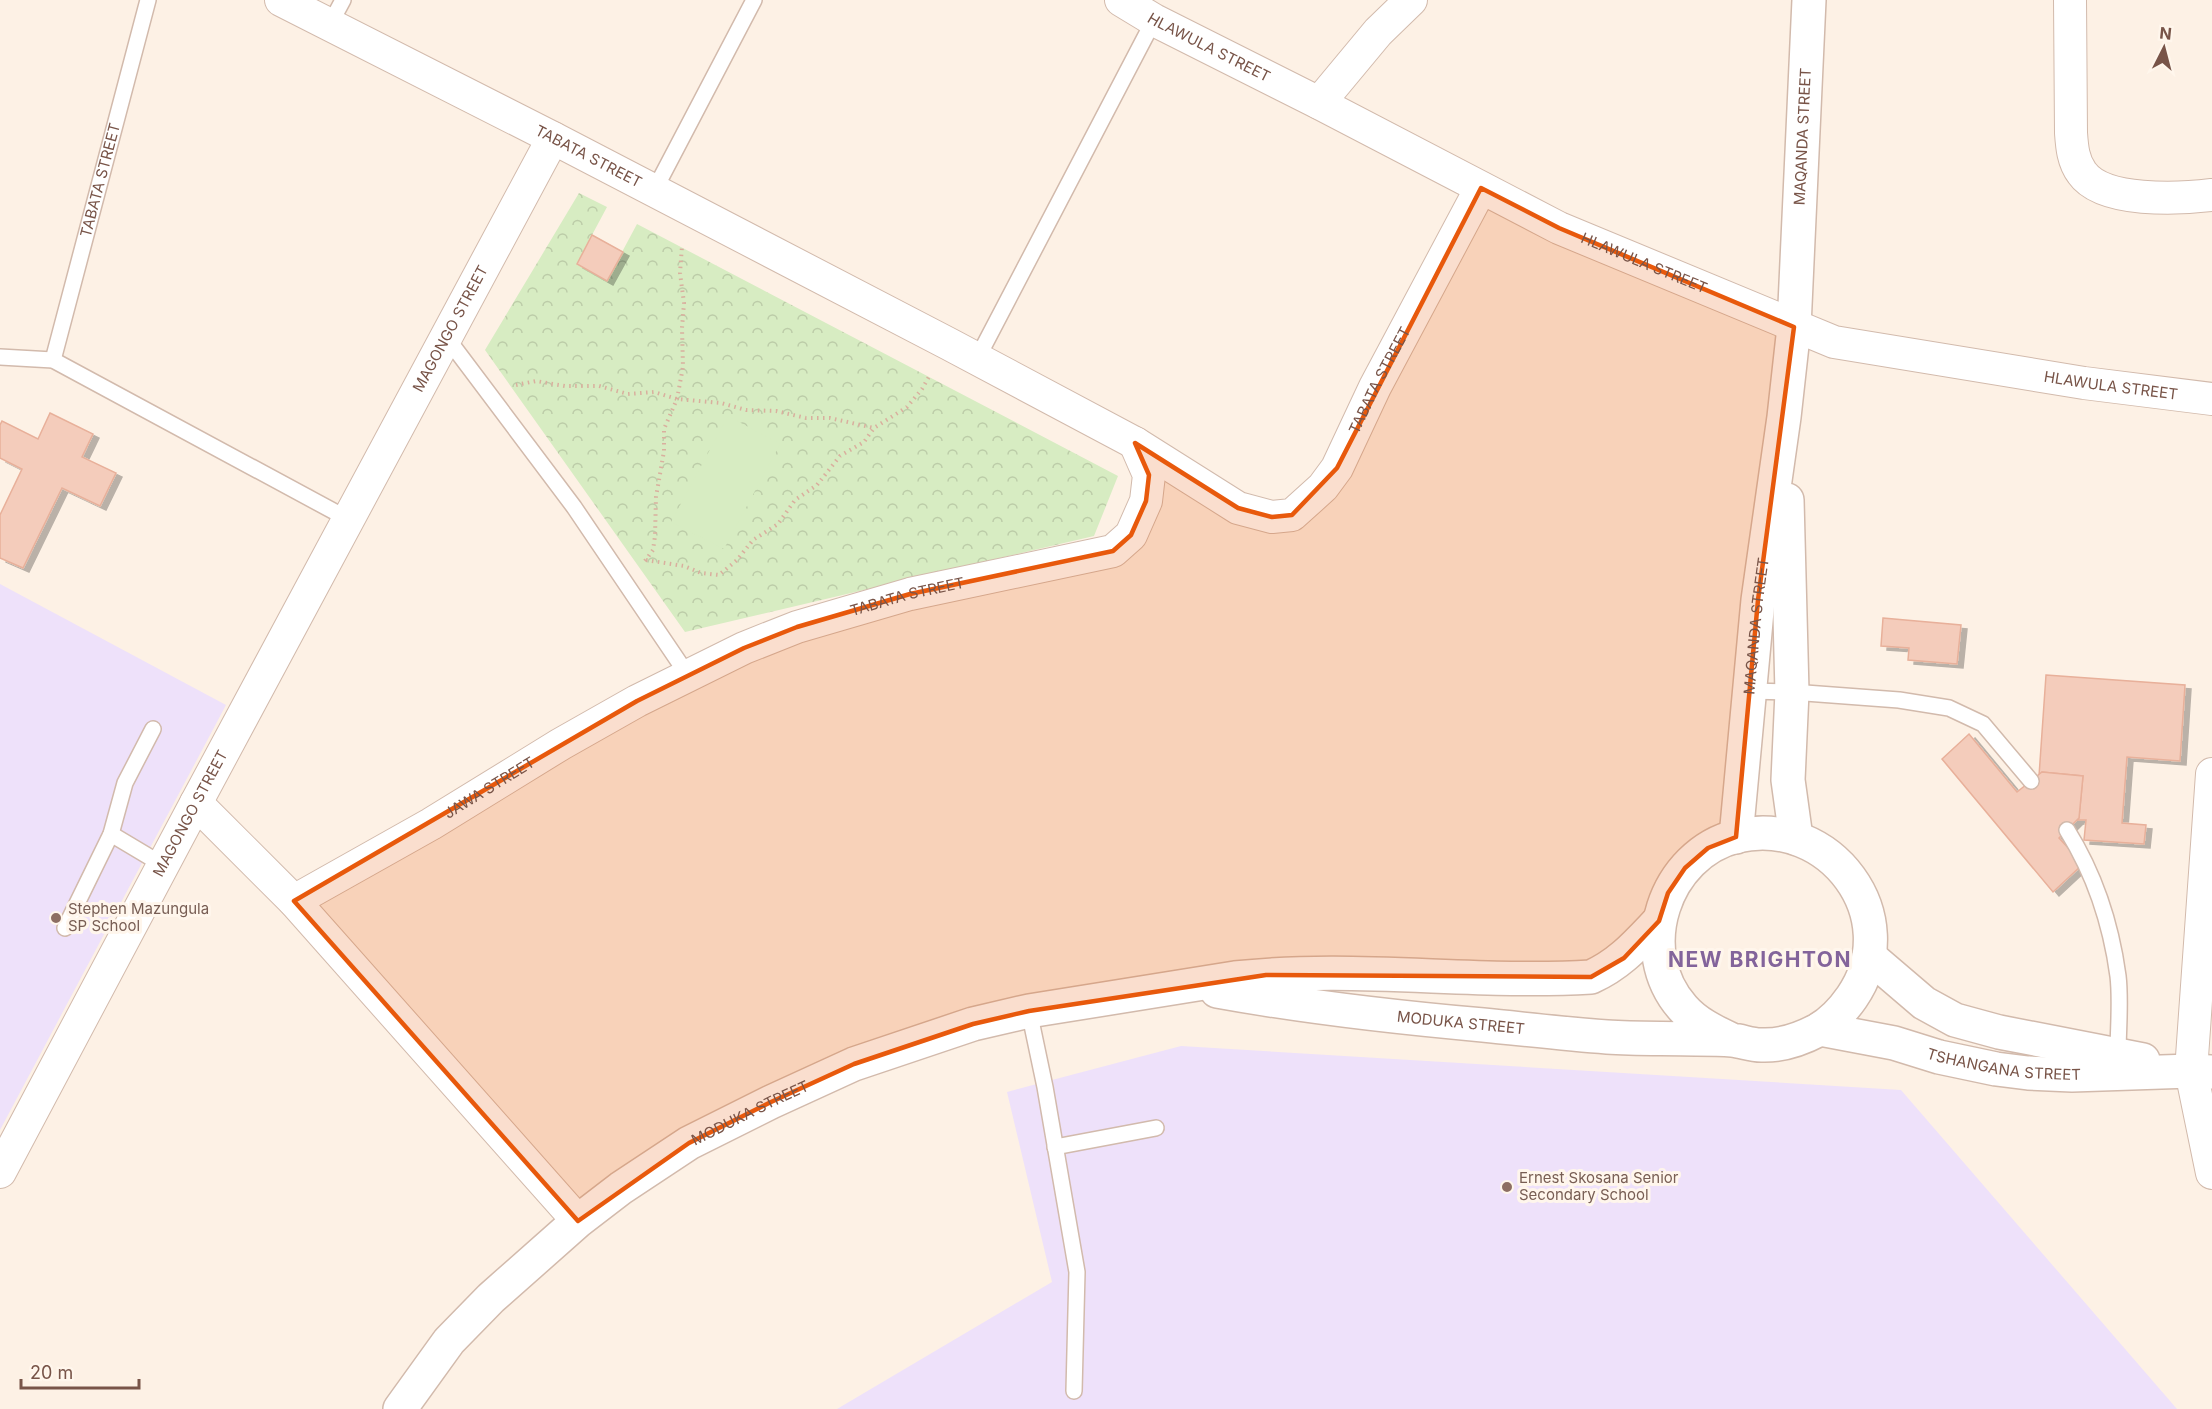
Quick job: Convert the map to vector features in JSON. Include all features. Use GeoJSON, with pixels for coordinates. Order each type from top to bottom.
{"type":"FeatureCollection","features":[{"type":"Feature","properties":{"kind":"street","name":"TABATA STREET"},"geometry":{"type":"LineString","coordinates":[[281,0],[336,13],[553,138],[1135,443],[1238,508],[1272,516],[1292,515],[1323,487],[1336,468],[1480,188]]}},
{"type":"Feature","properties":{"kind":"street","name":"HLAWULA STREET"},"geometry":{"type":"LineString","coordinates":[[1121,0],[1154,20],[1559,228],[1834,342],[2084,383],[2212,399]]}},
{"type":"Feature","properties":{"kind":"street"},"geometry":{"type":"LineString","coordinates":[[1319,103],[1378,32],[1411,0]]}},
{"type":"Feature","properties":{"kind":"street","name":"MAQANDA STREET"},"geometry":{"type":"LineString","coordinates":[[1736,837],[1758,600],[1784,417],[1794,327],[1809,0]]}},
{"type":"Feature","properties":{"kind":"street"},"geometry":{"type":"LineString","coordinates":[[2070,0],[2071,133],[2076,163],[2083,175],[2097,185],[2115,193],[2177,198],[2212,195]]}},
{"type":"Feature","properties":{"kind":"street","name":"MAGONGO STREET"},"geometry":{"type":"LineString","coordinates":[[0,1172],[553,138]]}},
{"type":"Feature","properties":{"kind":"street","name":"MAQANDA STREET"},"geometry":{"type":"LineString","coordinates":[[1784,417],[1791,600],[1792,692],[1788,780],[1796,838]]}},
{"type":"Feature","properties":{"kind":"street","name":"TABATA STREET"},"geometry":{"type":"LineString","coordinates":[[689,677],[744,648],[797,627],[857,608],[910,594],[1113,551],[1131,535],[1146,501],[1149,475],[1135,443]]}},
{"type":"Feature","properties":{"kind":"street","name":"JAWA STREET"},"geometry":{"type":"LineString","coordinates":[[294,901],[431,824],[561,744],[638,701],[689,677]]}},
{"type":"Feature","properties":{"kind":"street"},"geometry":{"type":"LineString","coordinates":[[2212,774],[2202,1072],[2212,1173]]}},
{"type":"Feature","properties":{"kind":"street"},"geometry":{"type":"LineString","coordinates":[[196,803],[294,901],[578,1221]]}},
{"type":"Feature","properties":{"kind":"street"},"geometry":{"type":"LineString","coordinates":[[1766,832],[1796,838],[1823,850],[1846,871],[1861,897],[1869,926],[1869,956],[1860,985],[1843,1010],[1820,1029],[1792,1042],[1762,1045],[1732,1040],[1704,1027],[1682,1007],[1666,981],[1663,971],[1658,952],[1659,921],[1668,892],[1685,868],[1708,848],[1736,837],[1766,832]]}},
{"type":"Feature","properties":{"kind":"street","name":"MODUKA STREET"},"geometry":{"type":"LineString","coordinates":[[400,1409],[449,1341],[491,1298],[578,1221],[621,1188],[689,1143],[854,1064],[973,1024],[1029,1011],[1266,975],[1339,973],[1455,977],[1591,977],[1624,958],[1659,921]]}},
{"type":"Feature","properties":{"kind":"street","name":"TSHANGANA STREET"},"geometry":{"type":"LineString","coordinates":[[1869,956],[1924,1003],[1955,1020],[1999,1032],[2202,1072]]}},
{"type":"Feature","properties":{"kind":"street","name":"MODUKA STREET"},"geometry":{"type":"LineString","coordinates":[[1192,987],[1301,1006],[1392,1017],[1610,1037],[1732,1040]]}},
{"type":"Feature","properties":{"kind":"street","name":"TSHANGANA STREET"},"geometry":{"type":"LineString","coordinates":[[1820,1029],[1894,1043],[1939,1057],[1995,1069],[2028,1073],[2072,1075],[2202,1072]]}},
{"type":"Feature","properties":{"kind":"lane","name":"TABATA STREET"},"geometry":{"type":"LineString","coordinates":[[53,360],[148,0]]}},
{"type":"Feature","properties":{"kind":"lane","name":"TABATA STREET"},"geometry":{"type":"LineString","coordinates":[[654,191],[754,0]]}},
{"type":"Feature","properties":{"kind":"lane"},"geometry":{"type":"LineString","coordinates":[[977,359],[1154,20]]}},
{"type":"Feature","properties":{"kind":"lane"},"geometry":{"type":"LineString","coordinates":[[447,338],[574,507],[689,677]]}},
{"type":"Feature","properties":{"kind":"lane"},"geometry":{"type":"LineString","coordinates":[[0,357],[53,360],[348,519]]}},
{"type":"Feature","properties":{"kind":"lane"},"geometry":{"type":"LineString","coordinates":[[1750,692],[1792,692],[1899,700],[1949,708],[1983,724],[2031,781]]}},
{"type":"Feature","properties":{"kind":"lane"},"geometry":{"type":"LineString","coordinates":[[65,928],[111,834],[125,783],[153,729]]}},
{"type":"Feature","properties":{"kind":"lane"},"geometry":{"type":"LineString","coordinates":[[2067,830],[2084,857],[2108,918],[2118,978],[2118,1055]]}},
{"type":"Feature","properties":{"kind":"lane"},"geometry":{"type":"LineString","coordinates":[[111,834],[163,865]]}},
{"type":"Feature","properties":{"kind":"lane"},"geometry":{"type":"LineString","coordinates":[[1029,1011],[1077,1272],[1074,1391]]}},
{"type":"Feature","properties":{"kind":"lane"},"geometry":{"type":"LineString","coordinates":[[1055,1147],[1156,1128]]}},
{"type":"Feature","properties":{"kind":"path"},"geometry":{"type":"LineString","coordinates":[[638,566],[653,550],[656,498],[664,451],[664,429],[677,399],[682,367],[684,303],[680,273],[682,238]]}},
{"type":"Feature","properties":{"kind":"path"},"geometry":{"type":"LineString","coordinates":[[646,560],[684,566],[701,573],[719,574],[737,560],[753,540],[778,524],[795,500],[817,485],[840,456],[864,442],[874,428],[907,407],[934,371]]}},
{"type":"Feature","properties":{"kind":"path"},"geometry":{"type":"LineString","coordinates":[[510,386],[536,381],[565,386],[599,386],[628,394],[654,392],[677,399],[721,403],[746,410],[776,411],[806,418],[830,418],[874,428]]}},
{"type":"Feature","properties":{"kind":"highlighted area"},"geometry":{"type":"Polygon","coordinates":[[[1481,188],[1559,228],[1794,327],[1758,600],[1736,837],[1708,848],[1685,868],[1668,893],[1659,921],[1624,958],[1591,977],[1266,975],[1029,1011],[973,1024],[854,1064],[771,1102],[689,1143],[578,1221],[294,901],[637,701],[744,648],[797,627],[910,594],[1113,551],[1131,535],[1146,501],[1149,475],[1135,443],[1238,508],[1272,517],[1292,515],[1337,468],[1481,188]]]}},
{"type":"Feature","properties":{"kind":"shaded area","name":"Stephen Mazungula SP School"},"geometry":{"type":"Polygon","coordinates":[[[0,584],[226,705],[0,1130],[0,584]]]}},
{"type":"Feature","properties":{"kind":"shaded area","name":"Ernest Skosana Senior Secondary School"},"geometry":{"type":"Polygon","coordinates":[[[1181,1046],[1901,1090],[2177,1409],[837,1409],[1052,1282],[1007,1092],[1181,1046]]]}},
{"type":"Feature","properties":{"kind":"green space"},"geometry":{"type":"Polygon","coordinates":[[[579,193],[607,207],[592,235],[622,252],[637,224],[1118,476],[1094,536],[685,632],[485,350],[579,193]]]}},
{"type":"Feature","properties":{"kind":"green space"},"geometry":{"type":"Polygon","coordinates":[[[728,416],[780,444],[724,549],[671,522],[728,416]]]}},
{"type":"Feature","properties":{"kind":"building"},"geometry":{"type":"Polygon","coordinates":[[[592,235],[623,252],[607,281],[577,264],[592,235]]]}},
{"type":"Feature","properties":{"kind":"building"},"geometry":{"type":"Polygon","coordinates":[[[50,413],[93,434],[82,457],[116,473],[100,506],[62,488],[23,568],[0,558],[0,515],[22,469],[0,458],[0,425],[2,421],[38,439],[50,413]]]}},
{"type":"Feature","properties":{"kind":"building"},"geometry":{"type":"Polygon","coordinates":[[[1883,618],[1961,625],[1957,664],[1908,660],[1909,648],[1881,646],[1883,618]]]}},
{"type":"Feature","properties":{"kind":"building"},"geometry":{"type":"Polygon","coordinates":[[[2046,675],[2185,685],[2180,761],[2127,757],[2122,823],[2146,825],[2144,844],[2084,840],[2086,820],[2077,820],[2083,776],[2042,772],[2039,776],[2046,675]]]}},
{"type":"Feature","properties":{"kind":"building"},"geometry":{"type":"Polygon","coordinates":[[[1969,734],[2017,792],[2042,772],[2083,776],[2079,818],[2059,838],[2083,864],[2053,892],[1942,759],[1969,734]]]}},
{"type":"Feature","properties":{"kind":"place","name":"Stephen Mazungula SP School"},"geometry":{"type":"Point","coordinates":[56,918]}},
{"type":"Feature","properties":{"kind":"place","name":"Ernest Skosana Senior Secondary School"},"geometry":{"type":"Point","coordinates":[1507,1187]}},
{"type":"Feature","properties":{"kind":"district","name":"NEW BRIGHTON"},"geometry":{"type":"Point","coordinates":[1760,960]}}]}
